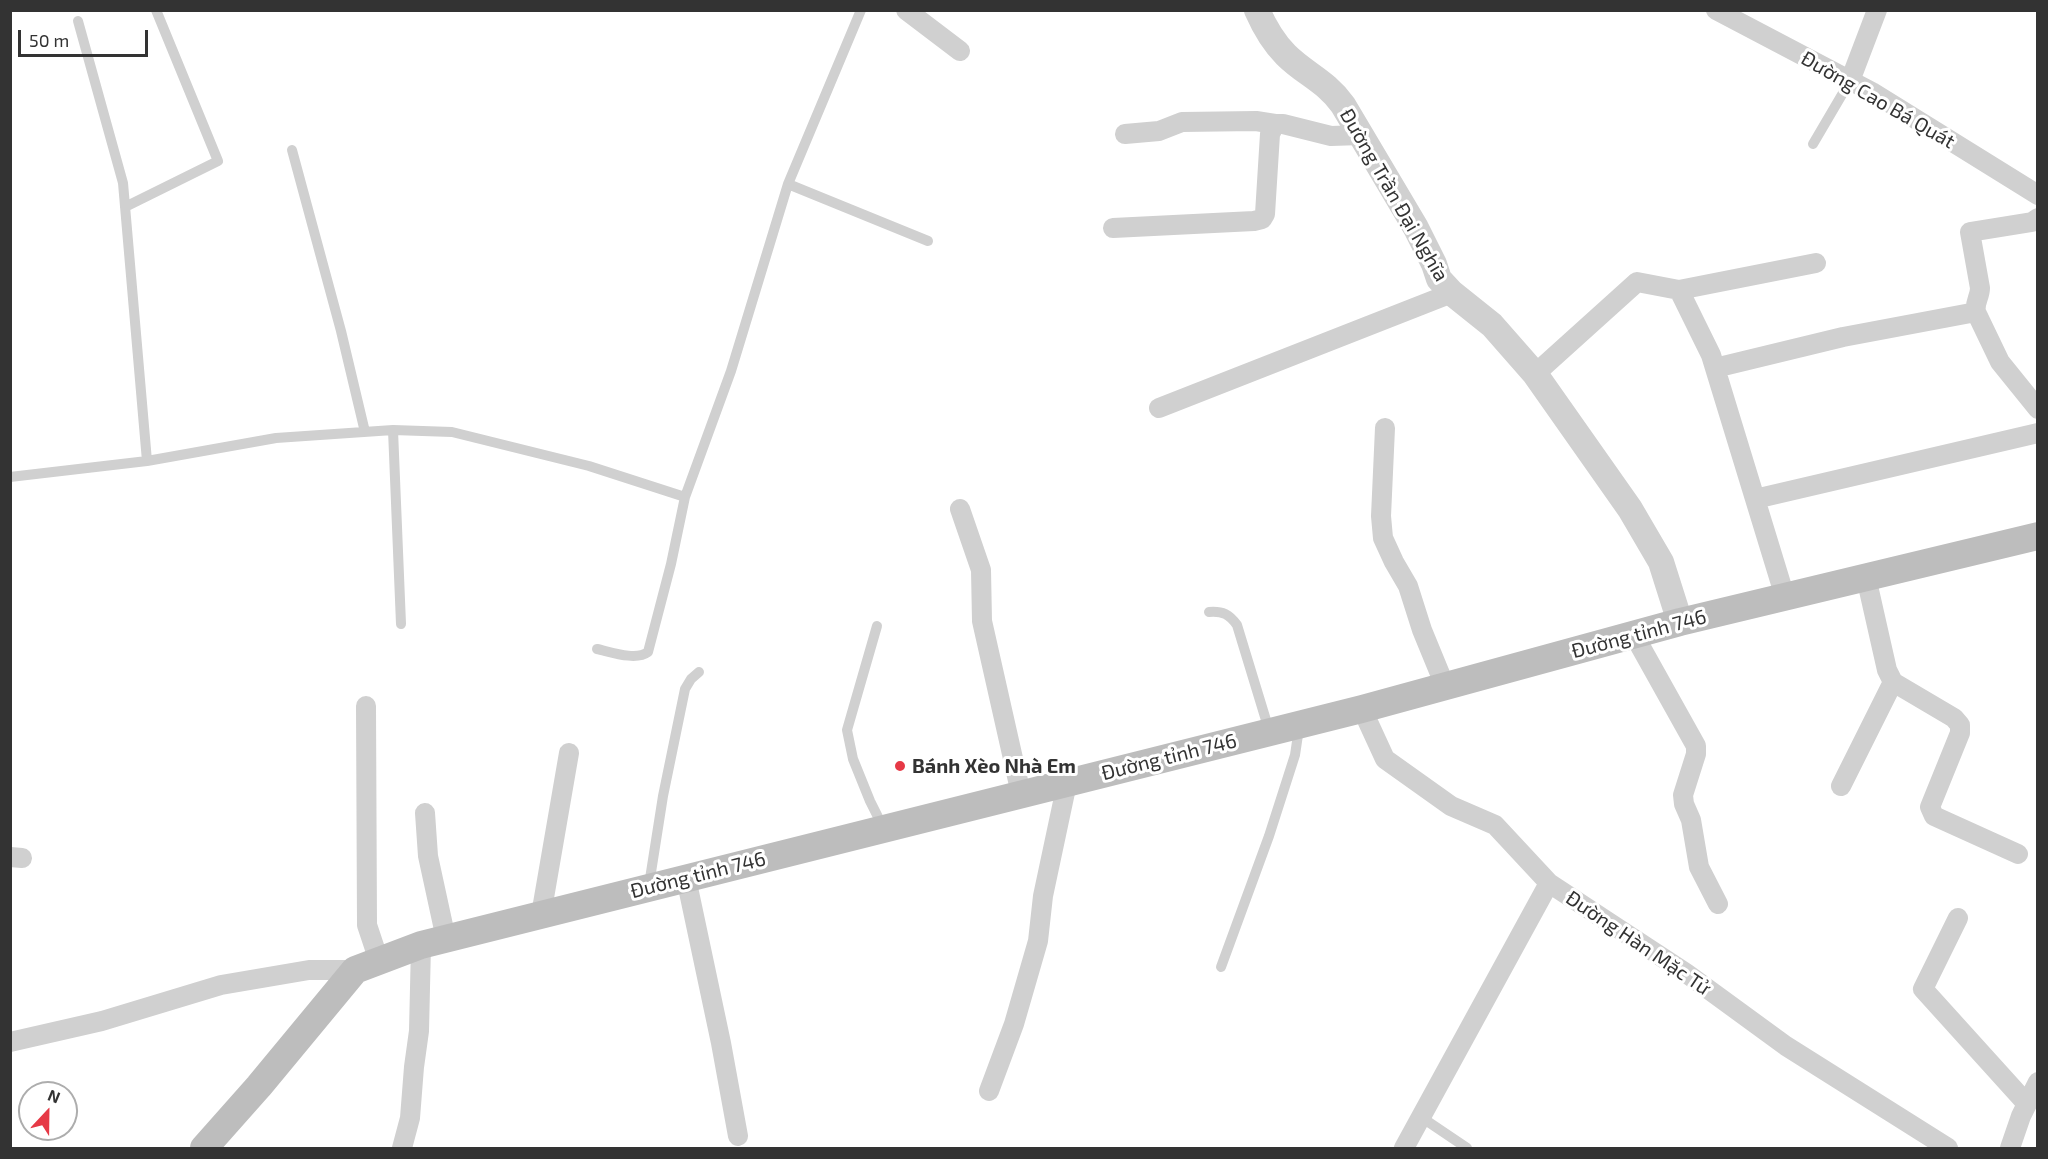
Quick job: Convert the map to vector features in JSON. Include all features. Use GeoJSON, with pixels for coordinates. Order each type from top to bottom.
{"type":"FeatureCollection","features":[{"type":"Feature","properties":{"kind":"main road","name":"Đường tỉnh 746"},"geometry":{"type":"LineString","coordinates":[[204,1149],[367,966],[434,942],[1362,709],[1680,622],[2037,536]]}},
{"type":"Feature","properties":{"kind":"street"},"geometry":{"type":"LineString","coordinates":[[906,10],[960,51]]}},
{"type":"Feature","properties":{"kind":"street","name":"Đường Trần Đại Nghĩa"},"geometry":{"type":"LineString","coordinates":[[1257,10],[1275,41],[1287,56],[1322,81],[1335,94],[1416,228],[1439,279],[1452,293],[1492,325],[1535,374],[1630,509],[1661,562],[1680,622]]}},
{"type":"Feature","properties":{"kind":"street","name":"Đường Cao Bá Quát"},"geometry":{"type":"LineString","coordinates":[[1716,10],[1872,92],[2037,195]]}},
{"type":"Feature","properties":{"kind":"street"},"geometry":{"type":"LineString","coordinates":[[1850,81],[1876,10]]}},
{"type":"Feature","properties":{"kind":"street"},"geometry":{"type":"LineString","coordinates":[[1125,134],[1159,131],[1182,123],[1256,121],[1283,124],[1331,136],[1361,135]]}},
{"type":"Feature","properties":{"kind":"street"},"geometry":{"type":"LineString","coordinates":[[1113,228],[1262,219],[1265,214],[1270,134],[1275,124]]}},
{"type":"Feature","properties":{"kind":"street"},"geometry":{"type":"LineString","coordinates":[[2037,218],[2032,222],[1970,232],[1980,288],[1980,295],[1975,306],[1976,312],[2000,362],[2037,409]]}},
{"type":"Feature","properties":{"kind":"street"},"geometry":{"type":"LineString","coordinates":[[1535,374],[1637,282],[1679,290],[1816,263]]}},
{"type":"Feature","properties":{"kind":"street"},"geometry":{"type":"LineString","coordinates":[[1679,290],[1711,355],[1785,597]]}},
{"type":"Feature","properties":{"kind":"street"},"geometry":{"type":"LineString","coordinates":[[1159,408],[1452,293]]}},
{"type":"Feature","properties":{"kind":"street"},"geometry":{"type":"LineString","coordinates":[[1715,368],[1843,337],[1976,312]]}},
{"type":"Feature","properties":{"kind":"street"},"geometry":{"type":"LineString","coordinates":[[1385,428],[1381,516],[1383,538],[1408,586],[1422,630],[1445,686]]}},
{"type":"Feature","properties":{"kind":"street"},"geometry":{"type":"LineString","coordinates":[[1755,499],[2037,433]]}},
{"type":"Feature","properties":{"kind":"street"},"geometry":{"type":"LineString","coordinates":[[960,509],[981,570],[982,621],[1021,794]]}},
{"type":"Feature","properties":{"kind":"street"},"geometry":{"type":"LineString","coordinates":[[1866,577],[1887,670],[1893,682],[1954,718],[1960,725],[1960,733],[1930,807],[1934,816],[2018,854]]}},
{"type":"Feature","properties":{"kind":"street"},"geometry":{"type":"LineString","coordinates":[[1634,635],[1696,746],[1696,754],[1683,795],[1684,804],[1691,820],[1699,867],[1718,904]]}},
{"type":"Feature","properties":{"kind":"street"},"geometry":{"type":"LineString","coordinates":[[1841,786],[1893,682]]}},
{"type":"Feature","properties":{"kind":"street"},"geometry":{"type":"LineString","coordinates":[[10,1042],[102,1020],[221,985],[309,970],[367,966],[366,706]]}},
{"type":"Feature","properties":{"kind":"street","name":"Đường Hàn Mặc Tử"},"geometry":{"type":"LineString","coordinates":[[1362,709],[1385,759],[1451,806],[1495,825],[1549,883],[1686,973],[1786,1046],[1948,1149]]}},
{"type":"Feature","properties":{"kind":"street"},"geometry":{"type":"LineString","coordinates":[[540,915],[569,753]]}},
{"type":"Feature","properties":{"kind":"street"},"geometry":{"type":"LineString","coordinates":[[989,1091],[1014,1024],[1038,941],[1043,896],[1067,783]]}},
{"type":"Feature","properties":{"kind":"street"},"geometry":{"type":"LineString","coordinates":[[408,1145],[414,1067],[434,942],[425,813]]}},
{"type":"Feature","properties":{"kind":"street"},"geometry":{"type":"LineString","coordinates":[[686,878],[722,1043],[738,1136]]}},
{"type":"Feature","properties":{"kind":"street"},"geometry":{"type":"LineString","coordinates":[[1404,1149],[1549,883]]}},
{"type":"Feature","properties":{"kind":"street"},"geometry":{"type":"LineString","coordinates":[[1958,918],[1923,989],[2027,1104]]}},
{"type":"Feature","properties":{"kind":"street"},"geometry":{"type":"LineString","coordinates":[[2010,1149],[2037,1082]]}},
{"type":"Feature","properties":{"kind":"lane"},"geometry":{"type":"LineString","coordinates":[[125,207],[218,161],[156,10]]}},
{"type":"Feature","properties":{"kind":"lane"},"geometry":{"type":"LineString","coordinates":[[597,650],[643,656],[648,652],[671,564],[685,496],[731,371],[788,184],[861,10]]}},
{"type":"Feature","properties":{"kind":"lane"},"geometry":{"type":"LineString","coordinates":[[78,21],[123,183],[147,461]]}},
{"type":"Feature","properties":{"kind":"lane"},"geometry":{"type":"LineString","coordinates":[[1813,144],[1850,81]]}},
{"type":"Feature","properties":{"kind":"lane"},"geometry":{"type":"LineString","coordinates":[[292,150],[341,331],[365,432]]}},
{"type":"Feature","properties":{"kind":"lane"},"geometry":{"type":"LineString","coordinates":[[788,184],[928,241]]}},
{"type":"Feature","properties":{"kind":"lane"},"geometry":{"type":"LineString","coordinates":[[10,477],[147,461],[276,438],[393,430],[452,432],[589,466],[685,496]]}},
{"type":"Feature","properties":{"kind":"lane"},"geometry":{"type":"LineString","coordinates":[[393,430],[401,624]]}},
{"type":"Feature","properties":{"kind":"lane"},"geometry":{"type":"LineString","coordinates":[[1209,612],[1220,611],[1229,615],[1238,625],[1269,732]]}},
{"type":"Feature","properties":{"kind":"lane"},"geometry":{"type":"LineString","coordinates":[[877,626],[847,730],[853,759],[884,829]]}},
{"type":"Feature","properties":{"kind":"lane"},"geometry":{"type":"LineString","coordinates":[[648,888],[663,796],[686,689],[699,672]]}},
{"type":"Feature","properties":{"kind":"lane"},"geometry":{"type":"LineString","coordinates":[[1221,967],[1269,836],[1295,755],[1300,724]]}},
{"type":"Feature","properties":{"kind":"lane"},"geometry":{"type":"LineString","coordinates":[[1421,1117],[1467,1149]]}},
{"type":"Feature","properties":{"kind":"place","name":"Bánh Xèo Nhà Em"},"geometry":{"type":"Point","coordinates":[900,766]}}]}
